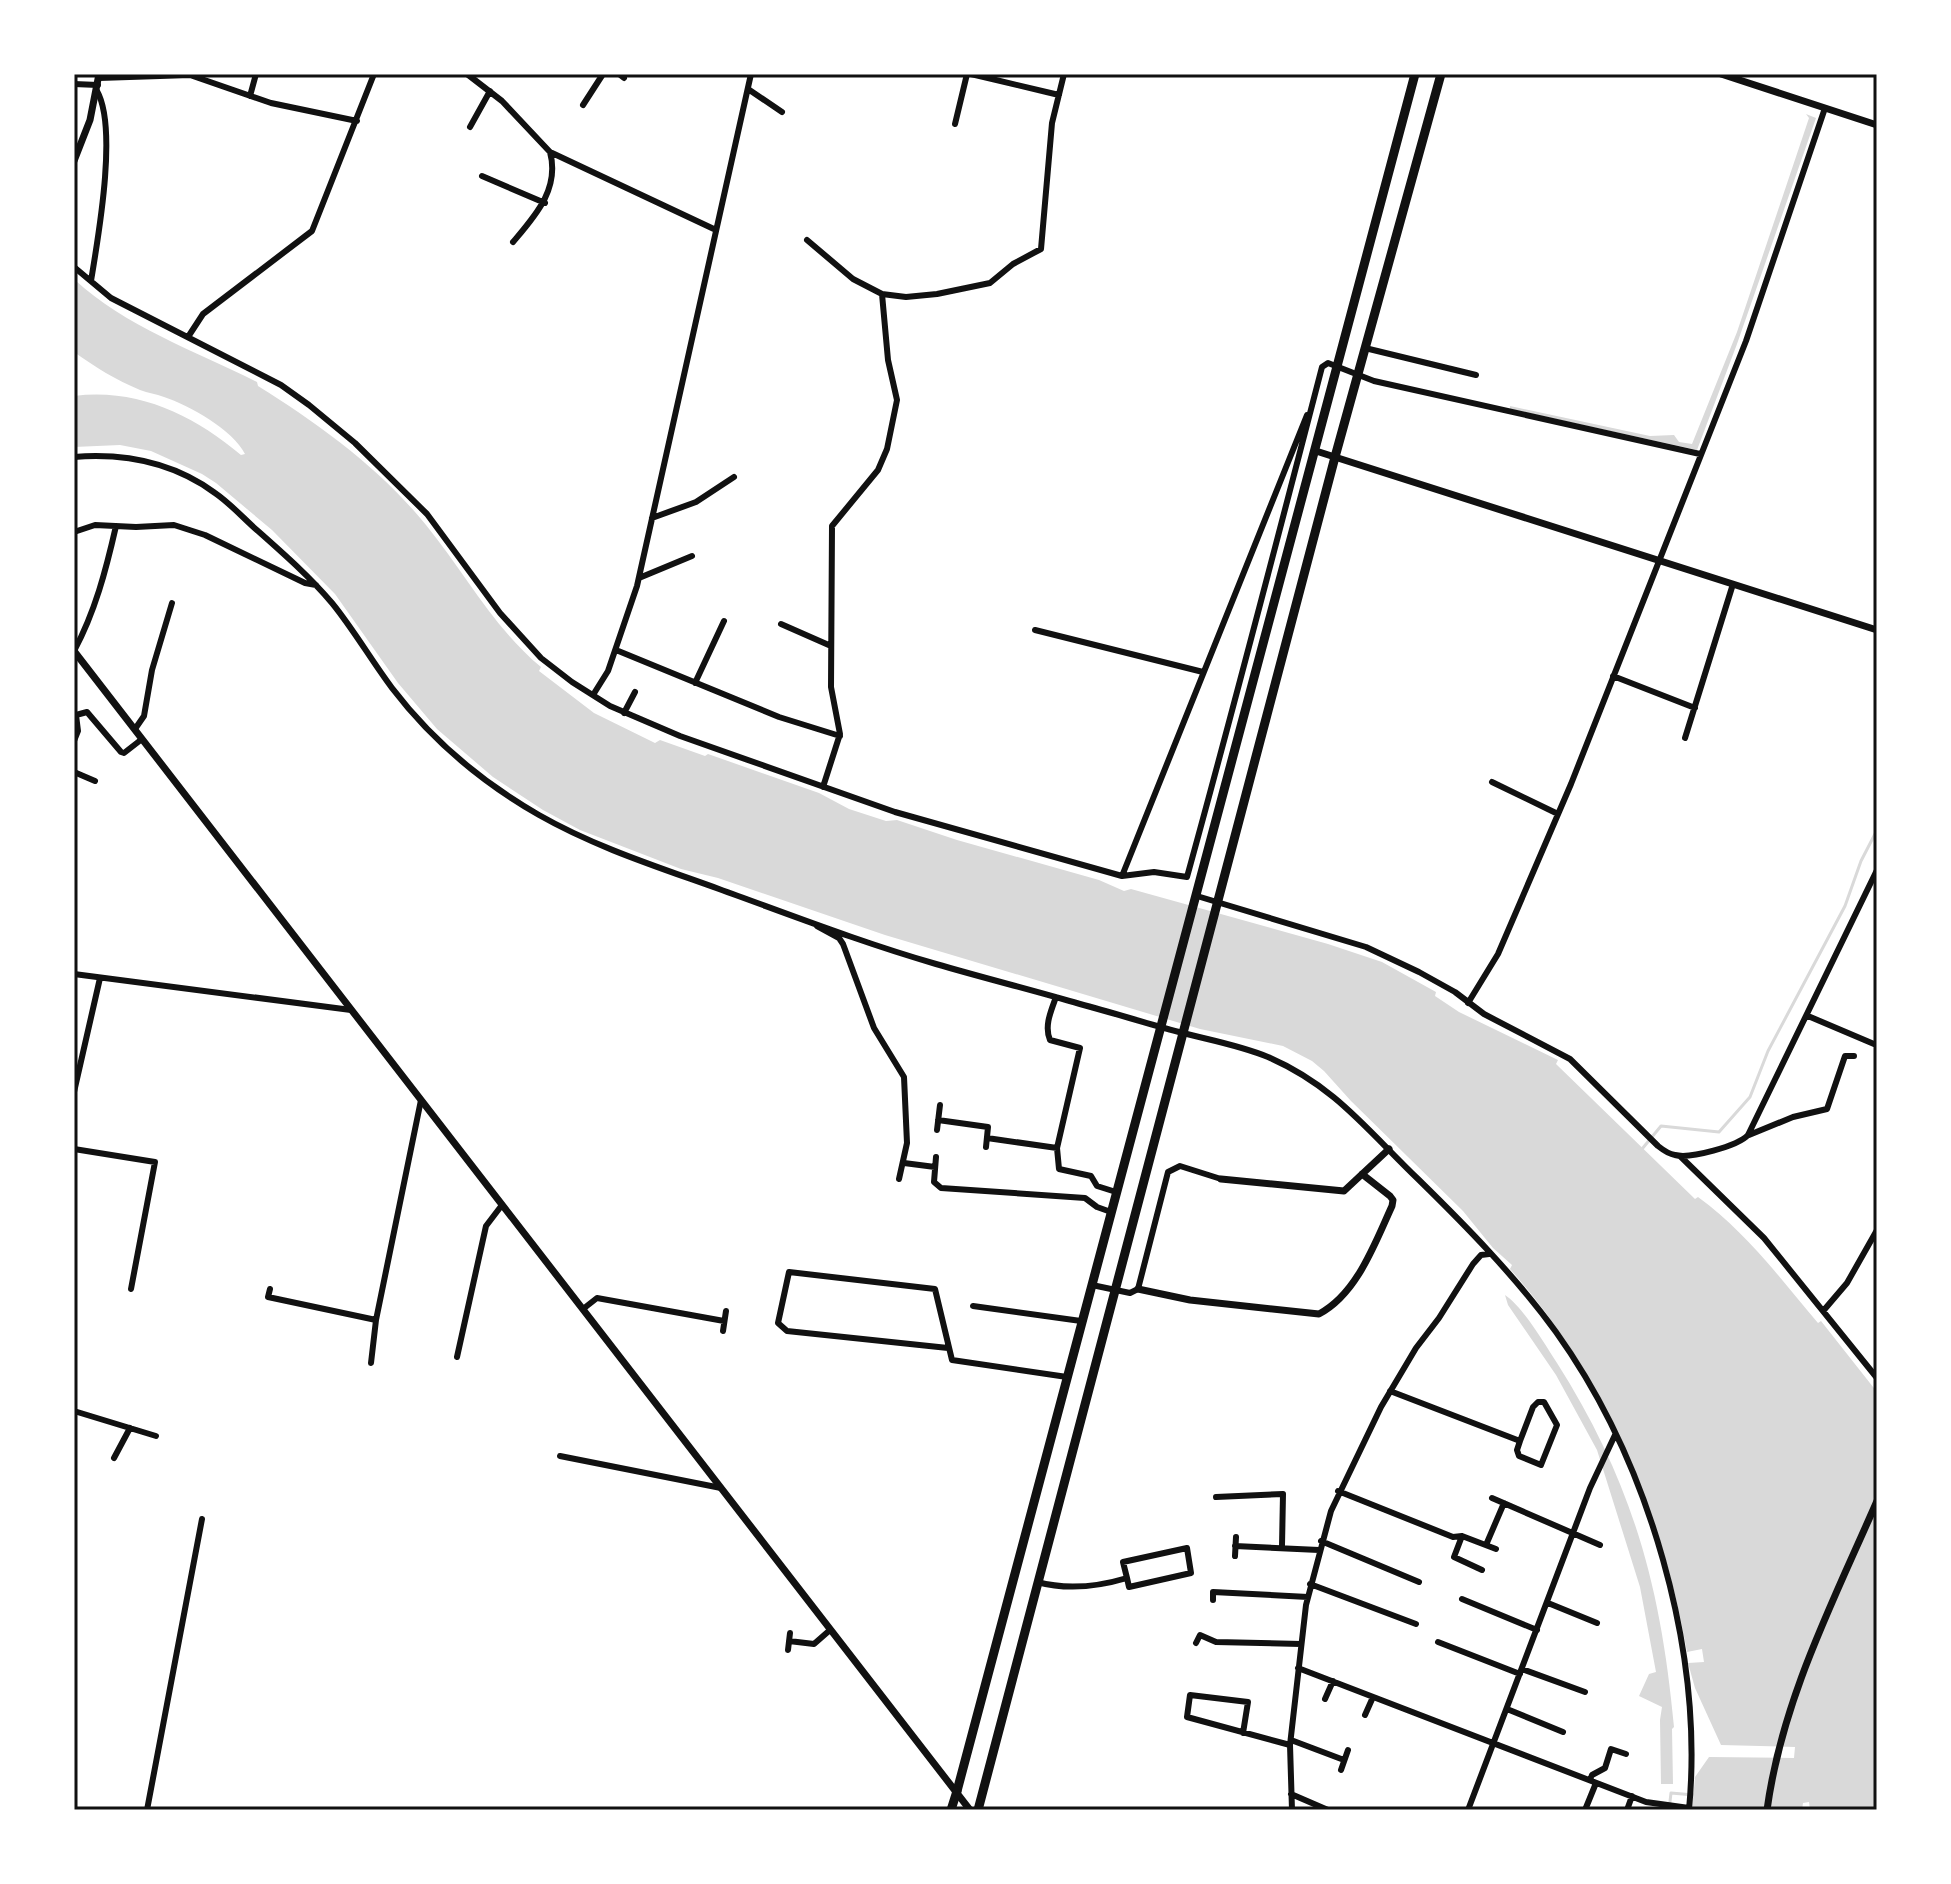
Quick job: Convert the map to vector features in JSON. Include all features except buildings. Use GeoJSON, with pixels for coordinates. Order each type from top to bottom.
{"type":"FeatureCollection","features":[{"type":"Feature","properties":{"kind":"main road"},"geometry":{"type":"LineString","coordinates":[[951,1810],[1415,74]]}},
{"type":"Feature","properties":{"kind":"main road"},"geometry":{"type":"LineString","coordinates":[[978,1810],[1335,457],[1441,74]]}},
{"type":"Feature","properties":{"kind":"street"},"geometry":{"type":"LineString","coordinates":[[250,96],[256,74]]}},
{"type":"Feature","properties":{"kind":"street"},"geometry":{"type":"LineString","coordinates":[[188,337],[203,314],[312,231],[374,74]]}},
{"type":"Feature","properties":{"kind":"street"},"geometry":{"type":"LineString","coordinates":[[467,74],[490,91],[550,152],[716,230]]}},
{"type":"Feature","properties":{"kind":"street"},"geometry":{"type":"LineString","coordinates":[[583,105],[603,74]]}},
{"type":"Feature","properties":{"kind":"street"},"geometry":{"type":"LineString","coordinates":[[593,695],[608,671],[639,578],[751,74]]}},
{"type":"Feature","properties":{"kind":"street"},"geometry":{"type":"LineString","coordinates":[[955,124],[969,74],[1059,95]]}},
{"type":"Feature","properties":{"kind":"street"},"geometry":{"type":"LineString","coordinates":[[807,240],[853,279],[882,294],[922,297],[990,283],[1013,264],[1041,249],[1052,123],[1064,74]]}},
{"type":"Feature","properties":{"kind":"street"},"geometry":{"type":"LineString","coordinates":[[1721,74],[1877,125]]}},
{"type":"Feature","properties":{"kind":"street"},"geometry":{"type":"LineString","coordinates":[[74,84],[190,75],[250,96],[357,121]]}},
{"type":"Feature","properties":{"kind":"street"},"geometry":{"type":"LineString","coordinates":[[74,161],[90,120],[98,82]]}},
{"type":"Feature","properties":{"kind":"street"},"geometry":{"type":"LineString","coordinates":[[91,281],[102,217],[106,163],[98,82]]}},
{"type":"Feature","properties":{"kind":"street"},"geometry":{"type":"LineString","coordinates":[[748,89],[782,112]]}},
{"type":"Feature","properties":{"kind":"street"},"geometry":{"type":"LineString","coordinates":[[470,127],[490,91]]}},
{"type":"Feature","properties":{"kind":"street"},"geometry":{"type":"LineString","coordinates":[[1468,1003],[1498,954],[1660,560],[1746,341],[1825,108]]}},
{"type":"Feature","properties":{"kind":"street"},"geometry":{"type":"LineString","coordinates":[[513,242],[545,203],[550,187],[550,152]]}},
{"type":"Feature","properties":{"kind":"street"},"geometry":{"type":"LineString","coordinates":[[482,176],[545,203]]}},
{"type":"Feature","properties":{"kind":"street"},"geometry":{"type":"LineString","coordinates":[[74,267],[111,298],[281,385],[355,443],[427,514],[522,638],[541,658],[593,695],[624,713],[680,736],[823,787],[954,830],[1122,876],[1154,872],[1187,877],[1249,653],[1322,367],[1328,363],[1374,381],[1700,454]]}},
{"type":"Feature","properties":{"kind":"street"},"geometry":{"type":"LineString","coordinates":[[823,787],[840,736],[831,687],[832,526],[878,470],[887,449],[897,400],[888,360],[882,294]]}},
{"type":"Feature","properties":{"kind":"street"},"geometry":{"type":"LineString","coordinates":[[1365,348],[1476,375]]}},
{"type":"Feature","properties":{"kind":"street"},"geometry":{"type":"LineString","coordinates":[[1122,876],[1304,419],[1310,411]]}},
{"type":"Feature","properties":{"kind":"street"},"geometry":{"type":"LineString","coordinates":[[1316,451],[1877,630]]}},
{"type":"Feature","properties":{"kind":"street"},"geometry":{"type":"LineString","coordinates":[[74,457],[130,457],[198,483],[224,500],[316,585],[393,689],[457,756],[511,798],[587,839],[931,963],[1240,1046],[1298,1071],[1327,1090],[1389,1149],[1508,1272],[1557,1333],[1615,1435],[1651,1522],[1676,1612],[1688,1693],[1689,1809],[1632,1796],[1298,1668]]}},
{"type":"Feature","properties":{"kind":"street"},"geometry":{"type":"LineString","coordinates":[[652,518],[696,502],[734,477]]}},
{"type":"Feature","properties":{"kind":"street"},"geometry":{"type":"LineString","coordinates":[[74,532],[95,525],[174,525],[305,583],[316,585]]}},
{"type":"Feature","properties":{"kind":"street"},"geometry":{"type":"LineString","coordinates":[[116,526],[95,603],[85,632],[74,651],[970,1810]]}},
{"type":"Feature","properties":{"kind":"street"},"geometry":{"type":"LineString","coordinates":[[639,578],[692,556]]}},
{"type":"Feature","properties":{"kind":"street"},"geometry":{"type":"LineString","coordinates":[[1685,738],[1733,584]]}},
{"type":"Feature","properties":{"kind":"street"},"geometry":{"type":"LineString","coordinates":[[135,729],[144,716],[152,670],[172,603]]}},
{"type":"Feature","properties":{"kind":"street"},"geometry":{"type":"LineString","coordinates":[[695,683],[724,621]]}},
{"type":"Feature","properties":{"kind":"street"},"geometry":{"type":"LineString","coordinates":[[781,624],[831,646]]}},
{"type":"Feature","properties":{"kind":"street"},"geometry":{"type":"LineString","coordinates":[[1035,630],[1203,672]]}},
{"type":"Feature","properties":{"kind":"street"},"geometry":{"type":"LineString","coordinates":[[616,650],[779,717],[840,736]]}},
{"type":"Feature","properties":{"kind":"street"},"geometry":{"type":"LineString","coordinates":[[1613,676],[1695,708]]}},
{"type":"Feature","properties":{"kind":"street"},"geometry":{"type":"LineString","coordinates":[[624,713],[635,692]]}},
{"type":"Feature","properties":{"kind":"street"},"geometry":{"type":"LineString","coordinates":[[74,741],[78,731],[75,714],[87,712],[118,751],[124,753],[142,739]]}},
{"type":"Feature","properties":{"kind":"street"},"geometry":{"type":"LineString","coordinates":[[74,772],[95,781]]}},
{"type":"Feature","properties":{"kind":"street"},"geometry":{"type":"LineString","coordinates":[[1492,782],[1558,814]]}},
{"type":"Feature","properties":{"kind":"street"},"geometry":{"type":"LineString","coordinates":[[1748,1135],[1877,870]]}},
{"type":"Feature","properties":{"kind":"street"},"geometry":{"type":"LineString","coordinates":[[1196,898],[1366,947],[1419,972],[1455,992],[1484,1014],[1570,1059],[1658,1146],[1680,1156],[1737,1144],[1748,1135],[1793,1117],[1827,1109],[1845,1056],[1854,1056]]}},
{"type":"Feature","properties":{"kind":"street"},"geometry":{"type":"LineString","coordinates":[[816,924],[839,938],[843,944],[874,1028],[902,1071],[907,1143],[899,1179]]}},
{"type":"Feature","properties":{"kind":"street"},"geometry":{"type":"LineString","coordinates":[[74,974],[351,1010]]}},
{"type":"Feature","properties":{"kind":"street"},"geometry":{"type":"LineString","coordinates":[[74,1092],[100,978]]}},
{"type":"Feature","properties":{"kind":"street"},"geometry":{"type":"LineString","coordinates":[[1056,997],[1048,1022],[1050,1040],[1080,1048],[1057,1148],[1059,1169],[1091,1176],[1097,1186],[1116,1192]]}},
{"type":"Feature","properties":{"kind":"street"},"geometry":{"type":"LineString","coordinates":[[1808,1016],[1874,1044]]}},
{"type":"Feature","properties":{"kind":"street"},"geometry":{"type":"LineString","coordinates":[[371,1363],[376,1320],[421,1100]]}},
{"type":"Feature","properties":{"kind":"street"},"geometry":{"type":"LineString","coordinates":[[937,1130],[940,1105]]}},
{"type":"Feature","properties":{"kind":"street"},"geometry":{"type":"LineString","coordinates":[[938,1120],[988,1127],[986,1147]]}},
{"type":"Feature","properties":{"kind":"street"},"geometry":{"type":"LineString","coordinates":[[987,1138],[1057,1148]]}},
{"type":"Feature","properties":{"kind":"street"},"geometry":{"type":"LineString","coordinates":[[74,1149],[155,1162],[131,1289]]}},
{"type":"Feature","properties":{"kind":"street"},"geometry":{"type":"LineString","coordinates":[[1138,1289],[1168,1172],[1173,1167],[1180,1166],[1221,1179],[1344,1191],[1389,1149]]}},
{"type":"Feature","properties":{"kind":"street"},"geometry":{"type":"LineString","coordinates":[[1680,1156],[1706,1184],[1747,1219],[1877,1378]]}},
{"type":"Feature","properties":{"kind":"street"},"geometry":{"type":"LineString","coordinates":[[936,1157],[934,1182],[941,1188],[1085,1198],[1111,1212]]}},
{"type":"Feature","properties":{"kind":"street"},"geometry":{"type":"LineString","coordinates":[[904,1163],[935,1167]]}},
{"type":"Feature","properties":{"kind":"street"},"geometry":{"type":"LineString","coordinates":[[1092,1285],[1114,1291],[1130,1293],[1138,1289],[1190,1300],[1319,1314],[1337,1302],[1354,1282],[1392,1206],[1390,1196],[1362,1174]]}},
{"type":"Feature","properties":{"kind":"street"},"geometry":{"type":"LineString","coordinates":[[457,1357],[486,1226],[502,1205]]}},
{"type":"Feature","properties":{"kind":"street"},"geometry":{"type":"LineString","coordinates":[[1824,1310],[1847,1283],[1877,1230]]}},
{"type":"Feature","properties":{"kind":"street"},"geometry":{"type":"LineString","coordinates":[[1292,1810],[1291,1743],[1301,1644],[1310,1584],[1338,1491],[1390,1391],[1473,1264],[1481,1255],[1489,1254]]}},
{"type":"Feature","properties":{"kind":"street"},"geometry":{"type":"LineString","coordinates":[[948,1348],[787,1331],[778,1323],[789,1272],[935,1289],[952,1360],[1067,1377]]}},
{"type":"Feature","properties":{"kind":"street"},"geometry":{"type":"LineString","coordinates":[[270,1289],[268,1297],[376,1320]]}},
{"type":"Feature","properties":{"kind":"street"},"geometry":{"type":"LineString","coordinates":[[583,1309],[597,1298],[724,1321]]}},
{"type":"Feature","properties":{"kind":"street"},"geometry":{"type":"LineString","coordinates":[[973,1306],[1081,1321]]}},
{"type":"Feature","properties":{"kind":"street"},"geometry":{"type":"LineString","coordinates":[[723,1331],[726,1311]]}},
{"type":"Feature","properties":{"kind":"street"},"geometry":{"type":"LineString","coordinates":[[1390,1391],[1520,1441]]}},
{"type":"Feature","properties":{"kind":"street"},"geometry":{"type":"LineString","coordinates":[[1538,1402],[1544,1402],[1557,1425],[1541,1465],[1519,1456],[1520,1441],[1533,1407],[1538,1402]]}},
{"type":"Feature","properties":{"kind":"street"},"geometry":{"type":"LineString","coordinates":[[74,1411],[156,1436]]}},
{"type":"Feature","properties":{"kind":"street"},"geometry":{"type":"LineString","coordinates":[[114,1458],[130,1428]]}},
{"type":"Feature","properties":{"kind":"street"},"geometry":{"type":"LineString","coordinates":[[1468,1810],[1615,1435]]}},
{"type":"Feature","properties":{"kind":"street"},"geometry":{"type":"LineString","coordinates":[[560,1456],[721,1488]]}},
{"type":"Feature","properties":{"kind":"street"},"geometry":{"type":"LineString","coordinates":[[1338,1491],[1453,1537],[1462,1536],[1496,1549]]}},
{"type":"Feature","properties":{"kind":"street"},"geometry":{"type":"LineString","coordinates":[[1216,1497],[1283,1494],[1282,1546]]}},
{"type":"Feature","properties":{"kind":"street"},"geometry":{"type":"LineString","coordinates":[[1492,1498],[1600,1545]]}},
{"type":"Feature","properties":{"kind":"street"},"geometry":{"type":"LineString","coordinates":[[1767,1810],[1776,1752],[1788,1712],[1877,1501]]}},
{"type":"Feature","properties":{"kind":"street"},"geometry":{"type":"LineString","coordinates":[[1486,1545],[1504,1503]]}},
{"type":"Feature","properties":{"kind":"street"},"geometry":{"type":"LineString","coordinates":[[147,1810],[202,1519]]}},
{"type":"Feature","properties":{"kind":"street"},"geometry":{"type":"LineString","coordinates":[[1462,1536],[1454,1557],[1482,1570]]}},
{"type":"Feature","properties":{"kind":"street"},"geometry":{"type":"LineString","coordinates":[[1235,1556],[1236,1537]]}},
{"type":"Feature","properties":{"kind":"street"},"geometry":{"type":"LineString","coordinates":[[1321,1541],[1419,1582]]}},
{"type":"Feature","properties":{"kind":"street"},"geometry":{"type":"LineString","coordinates":[[1235,1546],[1319,1550]]}},
{"type":"Feature","properties":{"kind":"street"},"geometry":{"type":"LineString","coordinates":[[1187,1548],[1191,1573],[1129,1587],[1127,1578],[1123,1562],[1187,1548]]}},
{"type":"Feature","properties":{"kind":"street"},"geometry":{"type":"LineString","coordinates":[[1037,1582],[1058,1588],[1106,1584],[1127,1578]]}},
{"type":"Feature","properties":{"kind":"street"},"geometry":{"type":"LineString","coordinates":[[1310,1584],[1416,1624]]}},
{"type":"Feature","properties":{"kind":"street"},"geometry":{"type":"LineString","coordinates":[[1213,1600],[1213,1592],[1308,1597]]}},
{"type":"Feature","properties":{"kind":"street"},"geometry":{"type":"LineString","coordinates":[[1462,1599],[1537,1630]]}},
{"type":"Feature","properties":{"kind":"street"},"geometry":{"type":"LineString","coordinates":[[1548,1603],[1597,1623]]}},
{"type":"Feature","properties":{"kind":"street"},"geometry":{"type":"LineString","coordinates":[[789,1641],[814,1644],[830,1630]]}},
{"type":"Feature","properties":{"kind":"street"},"geometry":{"type":"LineString","coordinates":[[788,1650],[790,1633]]}},
{"type":"Feature","properties":{"kind":"street"},"geometry":{"type":"LineString","coordinates":[[1196,1643],[1200,1635],[1216,1642],[1301,1644]]}},
{"type":"Feature","properties":{"kind":"street"},"geometry":{"type":"LineString","coordinates":[[1438,1642],[1585,1692]]}},
{"type":"Feature","properties":{"kind":"street"},"geometry":{"type":"LineString","coordinates":[[1325,1699],[1333,1681]]}},
{"type":"Feature","properties":{"kind":"street"},"geometry":{"type":"LineString","coordinates":[[1243,1733],[1248,1702],[1190,1695],[1187,1717],[1243,1733],[1291,1743],[1344,1760]]}},
{"type":"Feature","properties":{"kind":"street"},"geometry":{"type":"LineString","coordinates":[[1365,1715],[1373,1697]]}},
{"type":"Feature","properties":{"kind":"street"},"geometry":{"type":"LineString","coordinates":[[1507,1709],[1563,1732]]}},
{"type":"Feature","properties":{"kind":"street"},"geometry":{"type":"LineString","coordinates":[[1585,1810],[1592,1775],[1605,1768],[1611,1749],[1626,1754]]}},
{"type":"Feature","properties":{"kind":"street"},"geometry":{"type":"LineString","coordinates":[[1341,1770],[1348,1750]]}},
{"type":"Feature","properties":{"kind":"street"},"geometry":{"type":"LineString","coordinates":[[1291,1794],[1328,1810]]}},
{"type":"Feature","properties":{"kind":"street"},"geometry":{"type":"LineString","coordinates":[[1627,1810],[1632,1796]]}},
{"type":"Feature","properties":{"kind":"shaded area"},"geometry":{"type":"Polygon","coordinates":[[[1806,114],[1816,118],[1697,450],[1510,409],[1510,406],[1650,436],[1674,435],[1679,442],[1692,444],[1737,332],[1809,118],[1806,114]]]}},
{"type":"Feature","properties":{"kind":"shaded area"},"geometry":{"type":"Polygon","coordinates":[[[74,279],[138,325],[257,382],[258,386],[304,416],[369,466],[426,525],[508,635],[541,667],[539,671],[594,713],[655,743],[660,740],[705,756],[708,754],[819,793],[849,809],[886,821],[897,820],[1099,880],[1124,891],[1131,889],[1382,962],[1436,992],[1435,996],[1459,1012],[1558,1060],[1556,1064],[1695,1199],[1698,1197],[1747,1240],[1818,1323],[1821,1321],[1877,1392],[1874,1396],[1877,1401],[1877,1810],[1810,1810],[1809,1802],[1803,1803],[1802,1810],[1692,1810],[1695,1777],[1709,1757],[1794,1758],[1795,1747],[1721,1745],[1695,1688],[1688,1663],[1704,1662],[1702,1649],[1687,1652],[1676,1599],[1645,1497],[1602,1400],[1575,1355],[1510,1269],[1512,1265],[1324,1071],[1283,1046],[1200,1029],[885,935],[718,878],[681,869],[580,830],[543,810],[493,777],[437,729],[398,683],[335,594],[272,530],[216,483],[151,451],[120,445],[74,447],[74,396],[98,395],[120,396],[164,408],[204,428],[241,455],[245,454],[231,436],[197,412],[123,382],[74,352],[74,279]]]}},
{"type":"Feature","properties":{"kind":"shaded area"},"geometry":{"type":"Polygon","coordinates":[[[1505,1295],[1533,1326],[1557,1363],[1606,1451],[1624,1494],[1639,1538],[1661,1628],[1674,1727],[1673,1784],[1661,1784],[1662,1707],[1639,1696],[1649,1674],[1656,1672],[1640,1587],[1597,1450],[1556,1375],[1508,1305],[1505,1295]]]}},
{"type":"Feature","properties":{"kind":"waterway"},"geometry":{"type":"LineString","coordinates":[[1642,1149],[1661,1126],[1719,1132],[1750,1097],[1768,1051],[1845,906],[1861,861],[1877,830]]}},
{"type":"Feature","properties":{"kind":"waterway"},"geometry":{"type":"LineString","coordinates":[[1669,1810],[1671,1793],[1694,1795]]}}]}
